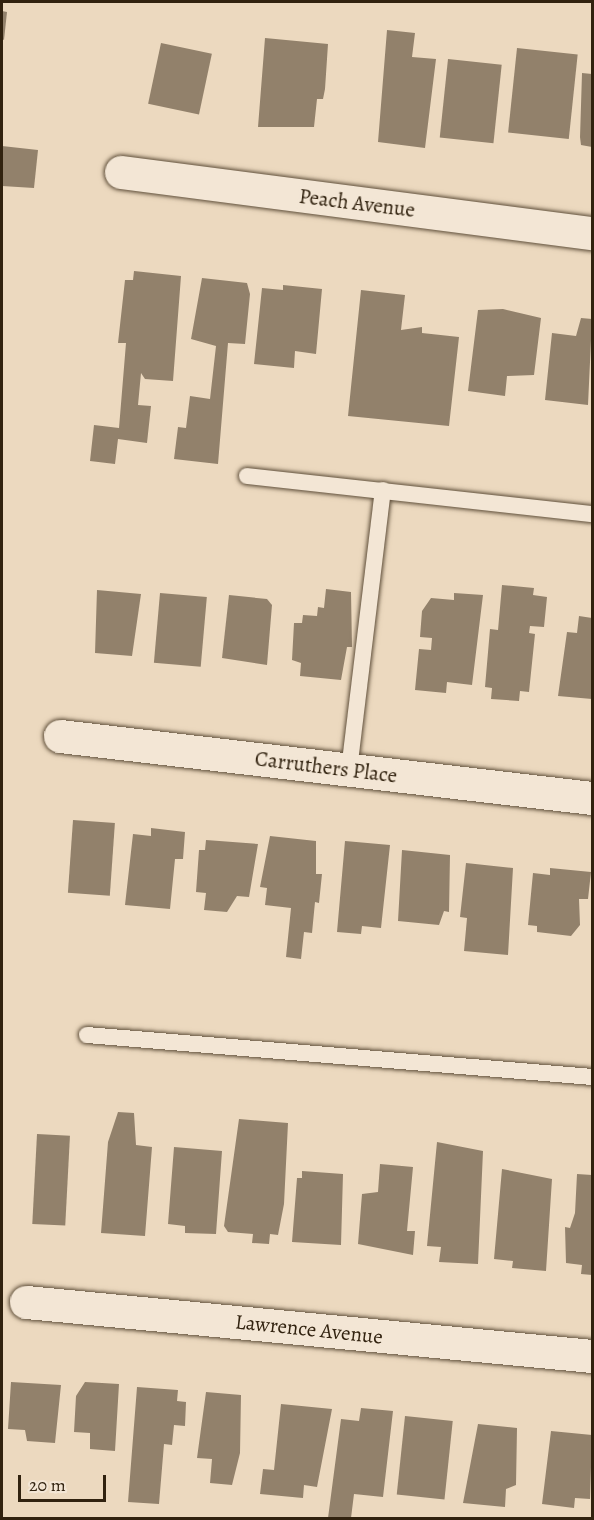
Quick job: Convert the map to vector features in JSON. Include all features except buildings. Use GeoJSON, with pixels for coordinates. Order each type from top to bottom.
{"type":"FeatureCollection","features":[{"type":"Feature","properties":{"kind":"street","name":"Peach Avenue"},"geometry":{"type":"LineString","coordinates":[[121,172],[592,233]]}},
{"type":"Feature","properties":{"kind":"street","name":"Carruthers Place"},"geometry":{"type":"LineString","coordinates":[[60,736],[592,798]]}},
{"type":"Feature","properties":{"kind":"street","name":"Lawrence Avenue"},"geometry":{"type":"LineString","coordinates":[[26,1302],[592,1356]]}},
{"type":"Feature","properties":{"kind":"lane"},"geometry":{"type":"LineString","coordinates":[[247,476],[592,514]]}},
{"type":"Feature","properties":{"kind":"lane"},"geometry":{"type":"LineString","coordinates":[[349,770],[383,490]]}},
{"type":"Feature","properties":{"kind":"lane"},"geometry":{"type":"LineString","coordinates":[[87,1035],[592,1077]]}}]}
